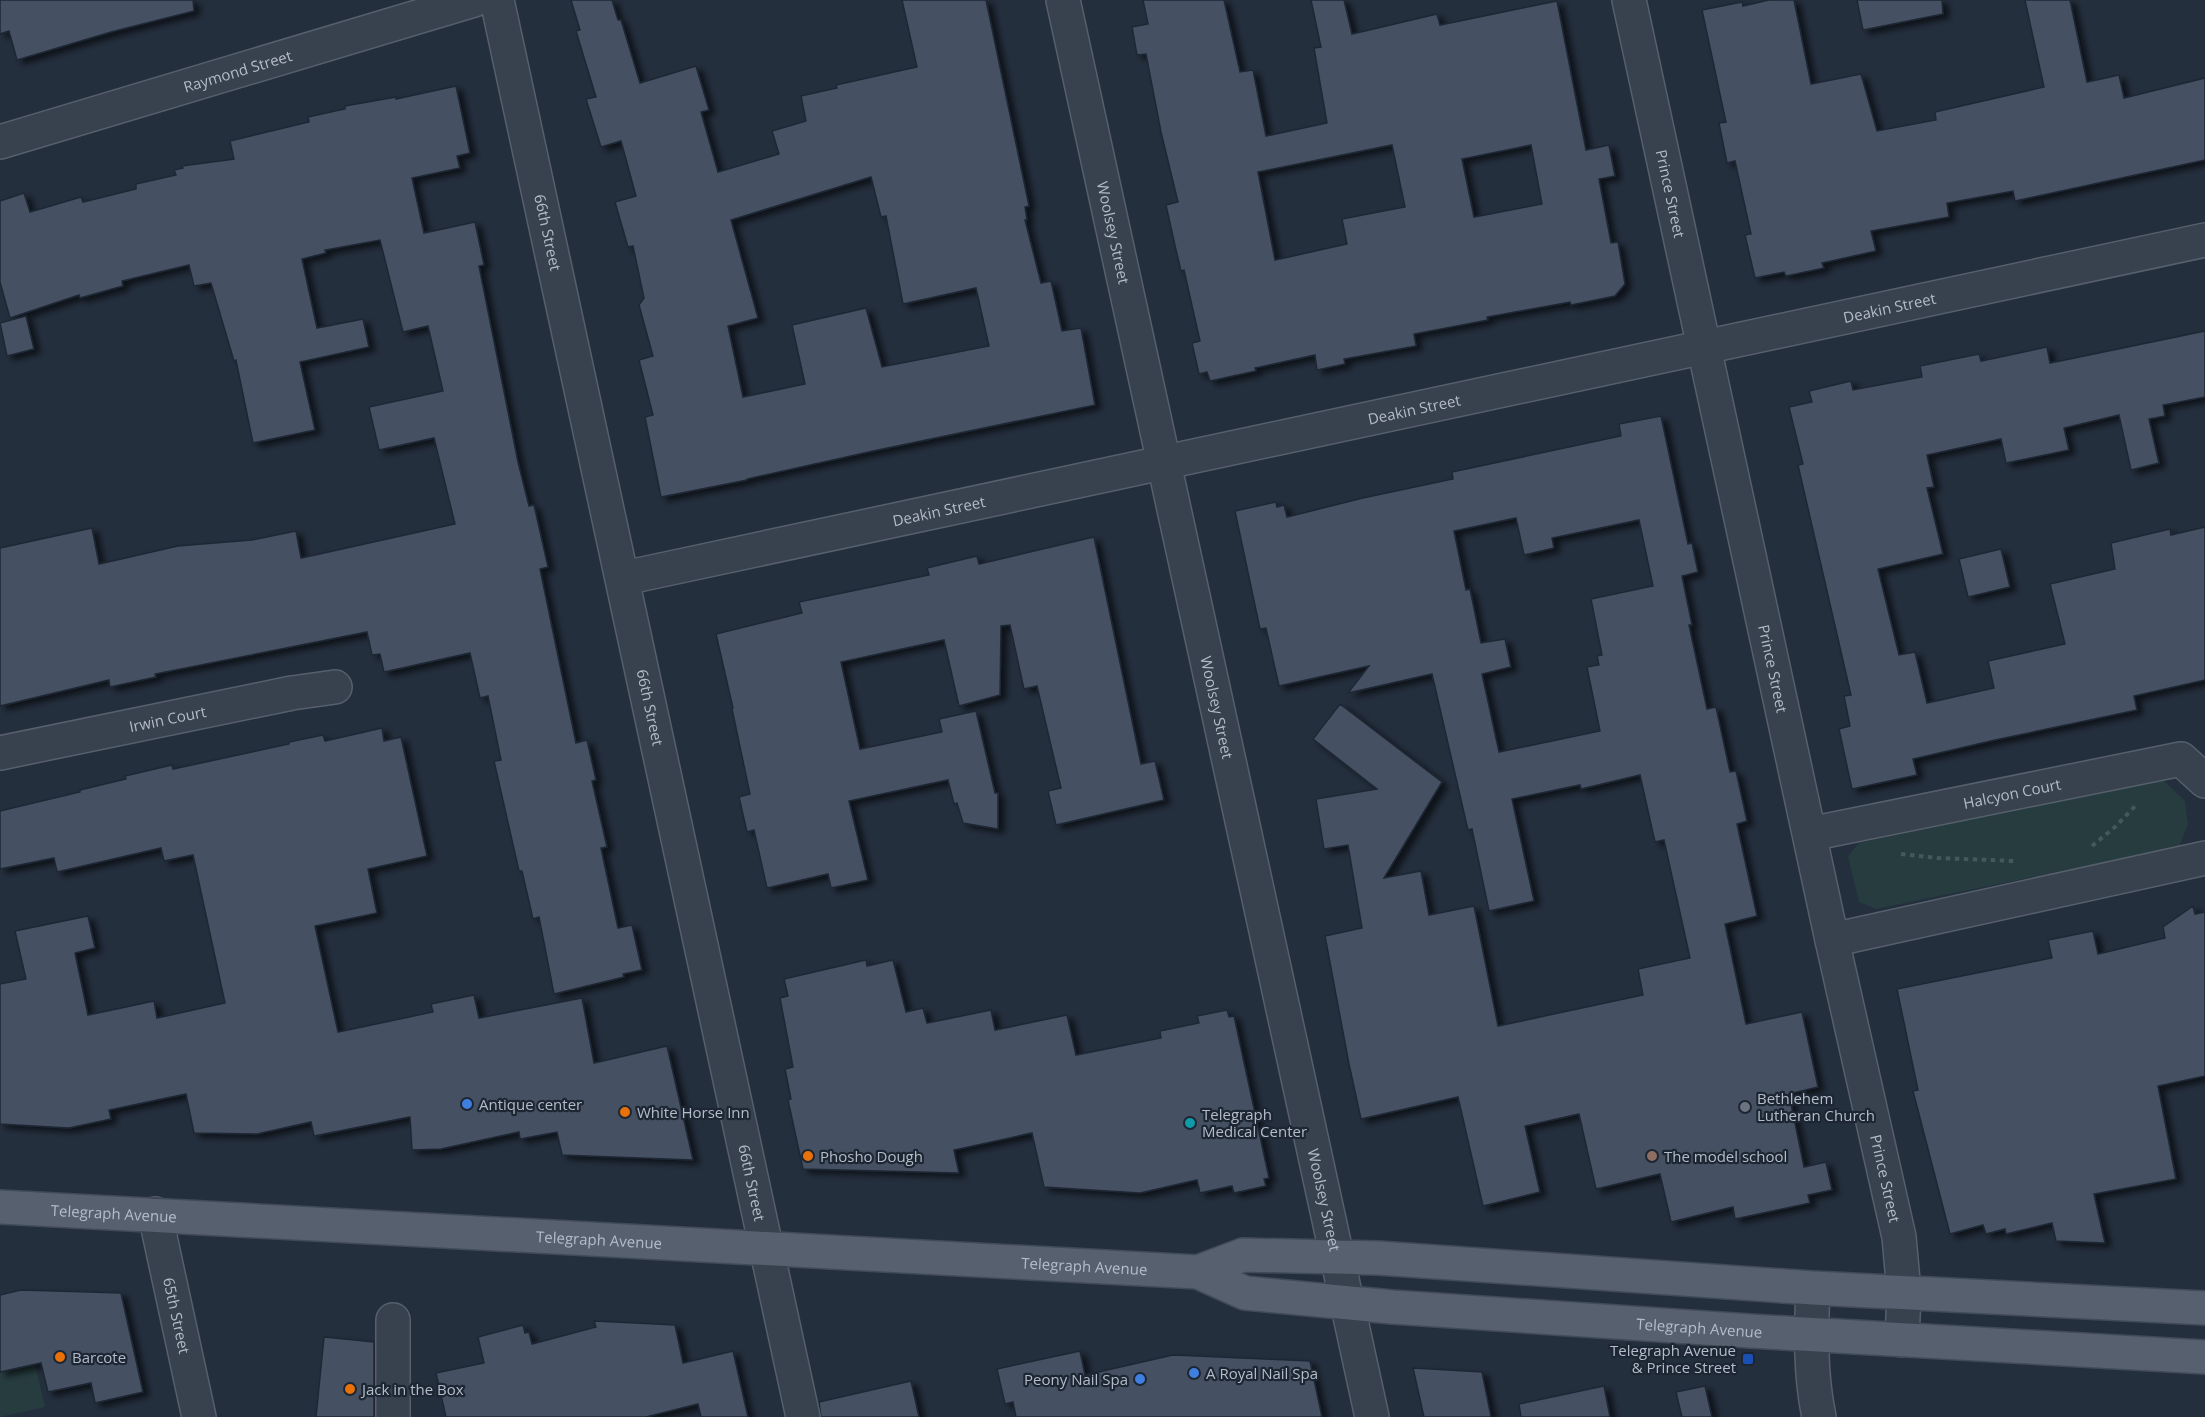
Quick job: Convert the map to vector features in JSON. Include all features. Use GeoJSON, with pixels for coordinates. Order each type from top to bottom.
{"type":"FeatureCollection","features":[{"type":"Feature","properties":{"kind":"main road","name":"Telegraph Avenue"},"geometry":{"type":"LineString","coordinates":[[0,1207],[1198,1272],[1245,1293],[1348,1302],[1811,1335],[2205,1357]]}},
{"type":"Feature","properties":{"kind":"main road","name":"Telegraph Avenue"},"geometry":{"type":"LineString","coordinates":[[1198,1272],[1243,1255],[1378,1258],[1813,1288],[2205,1308]]}},
{"type":"Feature","properties":{"kind":"street","name":"Raymond Street"},"geometry":{"type":"LineString","coordinates":[[0,142],[474,0]]}},
{"type":"Feature","properties":{"kind":"street","name":"66th Street"},"geometry":{"type":"LineString","coordinates":[[497,0],[624,578],[705,968],[803,1417]]}},
{"type":"Feature","properties":{"kind":"street","name":"Woolsey Street"},"geometry":{"type":"LineString","coordinates":[[1063,0],[1372,1417]]}},
{"type":"Feature","properties":{"kind":"street","name":"Prince Street"},"geometry":{"type":"LineString","coordinates":[[1629,0],[1832,940],[1899,1237],[1904,1292],[1902,1340]]}},
{"type":"Feature","properties":{"kind":"street","name":"Deakin Street"},"geometry":{"type":"LineString","coordinates":[[624,578],[2205,240]]}},
{"type":"Feature","properties":{"kind":"street","name":"Irwin Court"},"geometry":{"type":"LineString","coordinates":[[0,753],[292,693],[335,687]]}},
{"type":"Feature","properties":{"kind":"street","name":"Halcyon Court"},"geometry":{"type":"LineString","coordinates":[[1810,834],[2181,759],[2205,781]]}},
{"type":"Feature","properties":{"kind":"street"},"geometry":{"type":"LineString","coordinates":[[1832,940],[2205,858]]}},
{"type":"Feature","properties":{"kind":"street","name":"65th Street"},"geometry":{"type":"LineString","coordinates":[[155,1214],[199,1417]]}},
{"type":"Feature","properties":{"kind":"street"},"geometry":{"type":"LineString","coordinates":[[1813,1288],[1811,1335],[1814,1392],[1819,1417]]}},
{"type":"Feature","properties":{"kind":"street"},"geometry":{"type":"LineString","coordinates":[[393,1320],[393,1417]]}},
{"type":"Feature","properties":{"kind":"path"},"geometry":{"type":"LineString","coordinates":[[2087,850],[2115,827],[2143,798]]}},
{"type":"Feature","properties":{"kind":"path"},"geometry":{"type":"LineString","coordinates":[[1896,854],[2022,861]]}},
{"type":"Feature","properties":{"kind":"green space"},"geometry":{"type":"Polygon","coordinates":[[[2161,778],[2185,801],[2188,824],[2179,847],[1876,909],[1859,902],[1848,856],[1859,843],[2161,778]]]}},
{"type":"Feature","properties":{"kind":"green space"},"geometry":{"type":"Polygon","coordinates":[[[35,1364],[45,1407],[0,1417],[0,1372],[35,1364]]]}},
{"type":"Feature","properties":{"kind":"building"},"geometry":{"type":"Polygon","coordinates":[[[0,0],[193,0],[194,11],[111,32],[17,60],[9,31],[0,34],[0,0]]]}},
{"type":"Feature","properties":{"kind":"building"},"geometry":{"type":"Polygon","coordinates":[[[571,0],[612,0],[618,20],[621,20],[640,83],[696,66],[709,110],[701,112],[718,172],[779,154],[772,131],[806,121],[801,96],[837,88],[836,85],[917,67],[902,0],[986,0],[1029,206],[1025,207],[1027,220],[1025,220],[1041,283],[1051,281],[1062,331],[1081,328],[1095,405],[661,497],[645,417],[653,415],[639,360],[653,356],[639,305],[644,298],[633,246],[628,247],[615,202],[636,196],[621,141],[601,147],[586,99],[596,97],[576,31],[580,30],[571,0]],[[871,177],[731,220],[758,318],[728,326],[743,397],[805,384],[792,325],[866,308],[882,367],[989,346],[976,288],[903,304],[886,216],[881,217],[871,177]]]}},
{"type":"Feature","properties":{"kind":"building"},"geometry":{"type":"Polygon","coordinates":[[[1143,0],[1224,0],[1240,72],[1253,70],[1266,136],[1327,123],[1314,48],[1321,47],[1311,0],[1344,0],[1352,34],[1437,14],[1440,25],[1557,1],[1586,150],[1609,145],[1615,176],[1599,179],[1611,243],[1618,242],[1625,284],[1615,296],[1487,317],[1488,320],[1414,334],[1416,346],[1344,359],[1345,364],[1317,370],[1315,355],[1255,368],[1256,371],[1210,381],[1207,372],[1199,374],[1192,343],[1200,341],[1166,205],[1178,202],[1161,132],[1146,54],[1137,55],[1132,27],[1148,24],[1143,0]],[[1392,145],[1258,172],[1275,260],[1347,244],[1342,219],[1405,207],[1392,145]],[[1531,145],[1462,159],[1474,217],[1542,204],[1531,145]]]}},
{"type":"Feature","properties":{"kind":"building"},"geometry":{"type":"Polygon","coordinates":[[[1769,0],[1794,0],[1811,84],[1861,74],[1877,131],[1936,120],[1935,112],[2044,87],[2025,0],[2070,0],[2087,82],[2119,75],[2124,98],[2205,78],[2205,160],[2015,201],[2013,191],[1947,203],[1949,217],[1871,231],[1876,251],[1822,263],[1824,268],[1786,276],[1784,272],[1755,278],[1745,235],[1751,234],[1735,161],[1727,163],[1719,123],[1726,122],[1702,10],[1742,2],[1743,6],[1769,0]]]}},
{"type":"Feature","properties":{"kind":"building"},"geometry":{"type":"Polygon","coordinates":[[[1857,0],[1942,0],[1943,14],[1863,30],[1857,0]]]}},
{"type":"Feature","properties":{"kind":"building"},"geometry":{"type":"Polygon","coordinates":[[[456,86],[470,153],[457,156],[460,168],[412,178],[424,233],[475,222],[484,265],[479,266],[518,462],[529,506],[534,505],[548,567],[540,569],[576,743],[587,740],[596,780],[592,781],[607,847],[601,848],[618,928],[632,925],[642,970],[623,974],[624,977],[554,994],[539,917],[533,919],[522,871],[519,871],[494,761],[501,760],[488,696],[480,698],[470,653],[384,672],[380,654],[372,655],[367,632],[155,674],[156,677],[110,687],[109,680],[0,706],[0,548],[92,528],[99,564],[178,546],[252,540],[296,531],[301,558],[455,524],[434,438],[379,450],[369,407],[443,391],[428,326],[403,332],[380,240],[325,250],[326,253],[302,259],[317,328],[363,319],[369,347],[300,362],[315,430],[253,443],[236,360],[234,361],[211,283],[194,286],[189,265],[122,281],[123,286],[80,298],[79,295],[10,318],[0,282],[0,201],[24,193],[30,212],[81,197],[83,202],[136,189],[136,184],[176,175],[174,170],[183,168],[182,166],[234,159],[230,141],[309,122],[308,117],[345,109],[345,106],[396,97],[396,99],[456,86]]]}},
{"type":"Feature","properties":{"kind":"building"},"geometry":{"type":"Polygon","coordinates":[[[26,316],[34,349],[7,356],[0,323],[26,316]]]}},
{"type":"Feature","properties":{"kind":"building"},"geometry":{"type":"Polygon","coordinates":[[[2205,331],[2205,397],[2163,405],[2165,416],[2149,419],[2159,463],[2131,470],[2119,415],[2064,428],[2069,450],[2006,463],[2001,439],[1927,455],[1934,487],[1927,488],[1943,554],[1878,569],[1899,655],[1915,652],[1927,703],[1994,688],[1988,661],[2065,644],[2050,584],[2115,569],[2111,543],[2170,529],[2171,535],[2205,527],[2205,680],[2134,696],[2137,710],[1913,759],[1917,775],[1852,789],[1839,729],[1850,726],[1844,696],[1851,695],[1798,465],[1803,464],[1789,407],[1812,402],[1809,391],[1851,381],[1853,390],[1922,377],[1920,366],[1979,354],[1981,361],[2047,347],[2050,363],[2205,331]]]}},
{"type":"Feature","properties":{"kind":"building"},"geometry":{"type":"Polygon","coordinates":[[[1661,416],[1688,544],[1692,543],[1698,572],[1682,576],[1692,625],[1689,625],[1707,709],[1716,707],[1730,772],[1736,771],[1747,821],[1737,824],[1757,916],[1725,924],[1746,1024],[1802,1012],[1818,1087],[1789,1094],[1804,1167],[1826,1162],[1832,1190],[1808,1195],[1810,1203],[1735,1219],[1733,1207],[1671,1222],[1660,1174],[1596,1189],[1579,1114],[1525,1126],[1540,1192],[1483,1206],[1458,1097],[1361,1119],[1325,936],[1362,928],[1348,845],[1324,849],[1316,799],[1377,789],[1313,739],[1340,704],[1442,782],[1384,878],[1421,871],[1429,915],[1474,906],[1498,1026],[1643,995],[1638,969],[1690,958],[1664,840],[1655,842],[1640,775],[1581,789],[1580,785],[1512,799],[1534,901],[1489,911],[1472,829],[1468,830],[1432,674],[1348,693],[1369,666],[1279,686],[1266,628],[1260,629],[1235,511],[1276,502],[1277,507],[1284,505],[1287,517],[1453,479],[1452,472],[1621,436],[1619,424],[1661,416]],[[1516,518],[1454,531],[1466,590],[1470,589],[1481,643],[1505,639],[1511,667],[1482,674],[1499,752],[1600,731],[1587,667],[1599,665],[1597,656],[1602,655],[1591,599],[1653,586],[1639,520],[1552,538],[1554,548],[1524,555],[1516,518]]]}},
{"type":"Feature","properties":{"kind":"building"},"geometry":{"type":"Polygon","coordinates":[[[1094,537],[1141,764],[1155,761],[1164,800],[1056,825],[1048,791],[1061,788],[1037,686],[1024,689],[1010,625],[1001,626],[1000,695],[959,706],[944,640],[841,662],[860,749],[942,732],[939,719],[976,711],[995,793],[998,793],[998,829],[963,823],[957,803],[954,804],[948,780],[849,801],[868,880],[831,888],[828,874],[767,888],[754,830],[747,832],[739,797],[750,794],[716,634],[802,613],[799,602],[929,575],[927,568],[977,556],[979,564],[1094,537]]]}},
{"type":"Feature","properties":{"kind":"building"},"geometry":{"type":"Polygon","coordinates":[[[2001,549],[2010,587],[1968,597],[1959,559],[2001,549]]]}},
{"type":"Feature","properties":{"kind":"building"},"geometry":{"type":"Polygon","coordinates":[[[382,728],[384,741],[401,737],[427,856],[368,869],[377,913],[315,926],[338,1032],[433,1012],[431,1004],[474,995],[479,1018],[582,998],[594,1063],[667,1046],[693,1160],[562,1155],[557,1132],[520,1139],[519,1132],[441,1149],[412,1150],[410,1117],[314,1136],[311,1122],[257,1134],[194,1133],[186,1094],[109,1110],[111,1119],[69,1128],[0,1124],[0,984],[26,979],[15,931],[88,916],[95,948],[75,953],[88,1015],[154,1001],[157,1018],[225,1003],[193,855],[164,861],[161,848],[57,872],[54,858],[0,869],[0,811],[80,792],[80,790],[126,779],[125,776],[172,765],[173,769],[323,735],[325,741],[382,728]]]}},
{"type":"Feature","properties":{"kind":"building"},"geometry":{"type":"Polygon","coordinates":[[[2193,906],[2195,914],[2205,912],[2205,1076],[2158,1086],[2176,1179],[2094,1194],[2105,1243],[2056,1241],[2052,1223],[2006,1234],[2005,1229],[1986,1234],[1983,1225],[1950,1234],[1913,1091],[1918,1090],[1897,989],[2052,958],[2048,940],[2093,931],[2098,954],[2165,938],[2163,927],[2193,906]]]}},
{"type":"Feature","properties":{"kind":"building"},"geometry":{"type":"Polygon","coordinates":[[[866,960],[867,966],[893,960],[906,1012],[923,1008],[927,1023],[991,1010],[995,1030],[1067,1015],[1076,1055],[1161,1038],[1160,1031],[1199,1023],[1197,1016],[1227,1010],[1229,1017],[1234,1016],[1269,1178],[1264,1179],[1266,1186],[1234,1193],[1232,1186],[1200,1193],[1197,1180],[1140,1193],[1044,1187],[1032,1133],[954,1150],[959,1173],[803,1169],[788,1100],[791,1099],[785,1069],[793,1067],[780,998],[788,996],[784,979],[866,960]]]}},
{"type":"Feature","properties":{"kind":"building"},"geometry":{"type":"Polygon","coordinates":[[[21,1290],[121,1293],[143,1392],[95,1403],[91,1383],[48,1392],[41,1363],[0,1372],[0,1295],[21,1290]]]}},
{"type":"Feature","properties":{"kind":"building"},"geometry":{"type":"Polygon","coordinates":[[[594,1321],[675,1325],[683,1363],[733,1351],[748,1417],[701,1417],[698,1404],[646,1417],[446,1417],[436,1373],[484,1363],[478,1337],[523,1325],[525,1333],[529,1332],[532,1344],[596,1327],[594,1321]]]}},
{"type":"Feature","properties":{"kind":"building"},"geometry":{"type":"Polygon","coordinates":[[[324,1337],[374,1342],[374,1417],[316,1417],[324,1337]]]}},
{"type":"Feature","properties":{"kind":"building"},"geometry":{"type":"Polygon","coordinates":[[[1080,1351],[1085,1375],[1173,1355],[1310,1361],[1322,1417],[1016,1417],[1013,1402],[1005,1404],[997,1369],[1080,1351]]]}},
{"type":"Feature","properties":{"kind":"building"},"geometry":{"type":"Polygon","coordinates":[[[1413,1368],[1482,1372],[1491,1417],[1424,1417],[1413,1368]]]}},
{"type":"Feature","properties":{"kind":"building"},"geometry":{"type":"Polygon","coordinates":[[[911,1381],[919,1417],[821,1417],[819,1402],[911,1381]]]}},
{"type":"Feature","properties":{"kind":"building"},"geometry":{"type":"Polygon","coordinates":[[[1604,1386],[1610,1417],[1521,1417],[1519,1404],[1604,1386]]]}},
{"type":"Feature","properties":{"kind":"building"},"geometry":{"type":"Polygon","coordinates":[[[1705,1386],[1712,1417],[1682,1417],[1676,1392],[1705,1386]]]}},
{"type":"Feature","properties":{"kind":"place","name":"Antique center"},"geometry":{"type":"Point","coordinates":[467,1104]}},
{"type":"Feature","properties":{"kind":"place","name":"Bethlehem Lutheran Church"},"geometry":{"type":"Point","coordinates":[1745,1107]}},
{"type":"Feature","properties":{"kind":"place","name":"White Horse Inn"},"geometry":{"type":"Point","coordinates":[625,1112]}},
{"type":"Feature","properties":{"kind":"place","name":"Telegraph Medical Center"},"geometry":{"type":"Point","coordinates":[1190,1123]}},
{"type":"Feature","properties":{"kind":"place","name":"Phosho Dough"},"geometry":{"type":"Point","coordinates":[808,1156]}},
{"type":"Feature","properties":{"kind":"place","name":"The model school"},"geometry":{"type":"Point","coordinates":[1652,1156]}},
{"type":"Feature","properties":{"kind":"place","name":"Barcote"},"geometry":{"type":"Point","coordinates":[60,1357]}},
{"type":"Feature","properties":{"kind":"place","name":"Telegraph Avenue & Prince Street"},"geometry":{"type":"Point","coordinates":[1748,1359]}},
{"type":"Feature","properties":{"kind":"place","name":"A Royal Nail Spa"},"geometry":{"type":"Point","coordinates":[1194,1373]}},
{"type":"Feature","properties":{"kind":"place","name":"Peony Nail Spa"},"geometry":{"type":"Point","coordinates":[1140,1379]}},
{"type":"Feature","properties":{"kind":"place","name":"Jack in the Box"},"geometry":{"type":"Point","coordinates":[350,1389]}}]}
